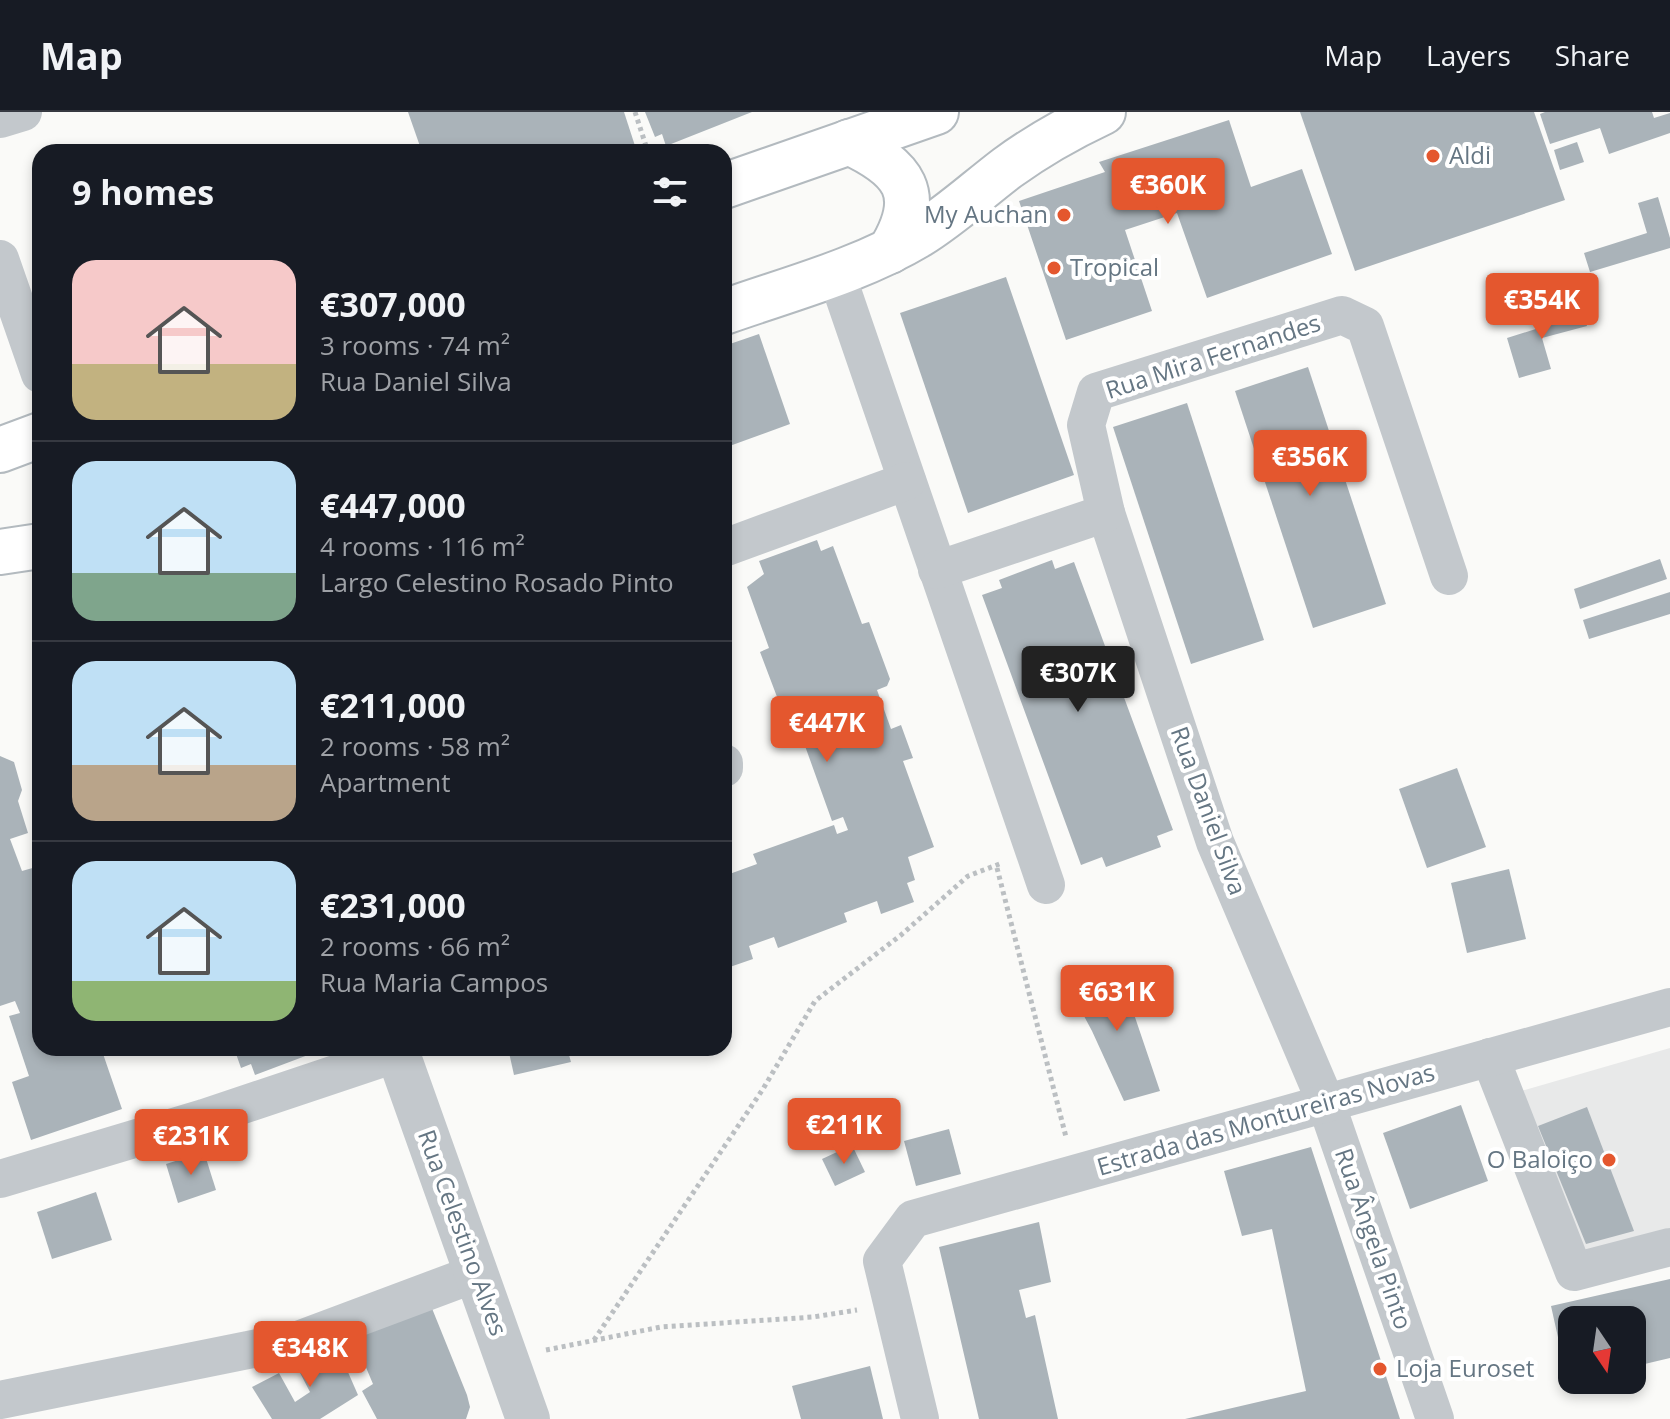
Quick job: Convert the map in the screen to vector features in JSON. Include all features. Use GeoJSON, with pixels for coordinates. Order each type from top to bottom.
{"type":"FeatureCollection","features":[{"type":"Feature","properties":{"kind":"main road"},"geometry":{"type":"LineString","coordinates":[[732,183],[936,112]]}},
{"type":"Feature","properties":{"kind":"main road"},"geometry":{"type":"LineString","coordinates":[[732,309],[890,251],[921,234],[1020,159],[1103,112]]}},
{"type":"Feature","properties":{"kind":"main road"},"geometry":{"type":"LineString","coordinates":[[849,142],[880,157],[896,171],[904,187],[908,208],[903,229],[890,251]]}},
{"type":"Feature","properties":{"kind":"main road"},"geometry":{"type":"LineString","coordinates":[[0,450],[32,438]]}},
{"type":"Feature","properties":{"kind":"main road"},"geometry":{"type":"LineString","coordinates":[[0,552],[32,547]]}},
{"type":"Feature","properties":{"kind":"street"},"geometry":{"type":"LineString","coordinates":[[0,119],[23,112]]}},
{"type":"Feature","properties":{"kind":"street"},"geometry":{"type":"LineString","coordinates":[[0,259],[32,351]]}},
{"type":"Feature","properties":{"kind":"street"},"geometry":{"type":"LineString","coordinates":[[836,273],[1040,868]]}},
{"type":"Feature","properties":{"kind":"street","name":"Rua Mira Fernandes"},"geometry":{"type":"LineString","coordinates":[[1106,513],[1086,425],[1096,392],[1342,315],[1365,326],[1449,576]]}},
{"type":"Feature","properties":{"kind":"street"},"geometry":{"type":"LineString","coordinates":[[732,545],[907,481]]}},
{"type":"Feature","properties":{"kind":"street"},"geometry":{"type":"LineString","coordinates":[[937,570],[1106,513]]}},
{"type":"Feature","properties":{"kind":"street","name":"Rua Daniel Silva"},"geometry":{"type":"LineString","coordinates":[[1106,513],[1215,842],[1326,1103]]}},
{"type":"Feature","properties":{"kind":"street","name":"Estrada das Montureiras Novas"},"geometry":{"type":"LineString","coordinates":[[892,1304],[882,1261],[913,1219],[1670,1007]]}},
{"type":"Feature","properties":{"kind":"street"},"geometry":{"type":"LineString","coordinates":[[3,1167],[204,1118],[380,1056]]}},
{"type":"Feature","properties":{"kind":"street","name":"Rua Celestino Alves"},"geometry":{"type":"LineString","coordinates":[[399,1056],[528,1419]]}},
{"type":"Feature","properties":{"kind":"street"},"geometry":{"type":"LineString","coordinates":[[1490,1057],[1574,1272],[1670,1247]]}},
{"type":"Feature","properties":{"kind":"street","name":"Rua Ângela Pinto"},"geometry":{"type":"LineString","coordinates":[[1326,1103],[1435,1419]]}},
{"type":"Feature","properties":{"kind":"street"},"geometry":{"type":"LineString","coordinates":[[0,1400],[298,1340],[477,1273]]}},
{"type":"Feature","properties":{"kind":"street"},"geometry":{"type":"LineString","coordinates":[[892,1304],[920,1419]]}},
{"type":"Feature","properties":{"kind":"path"},"geometry":{"type":"LineString","coordinates":[[635,112],[645,144]]}},
{"type":"Feature","properties":{"kind":"path"},"geometry":{"type":"LineString","coordinates":[[996,865],[1075,1173]]}},
{"type":"Feature","properties":{"kind":"path"},"geometry":{"type":"LineString","coordinates":[[594,1340],[763,1089],[815,1001],[901,935],[968,876],[996,865],[1040,868]]}},
{"type":"Feature","properties":{"kind":"path"},"geometry":{"type":"LineString","coordinates":[[506,1358],[661,1327],[813,1317],[892,1304]]}},
{"type":"Feature","properties":{"kind":"shaded area","name":"O Baloiço"},"geometry":{"type":"Polygon","coordinates":[[[1670,1048],[1670,1228],[1585,1252],[1521,1091],[1670,1048]]]}},
{"type":"Feature","properties":{"kind":"building"},"geometry":{"type":"Polygon","coordinates":[[[408,112],[624,112],[634,144],[419,144],[408,112]]]}},
{"type":"Feature","properties":{"kind":"building"},"geometry":{"type":"Polygon","coordinates":[[[645,112],[752,112],[671,144],[665,144],[662,134],[655,137],[645,112]]]}},
{"type":"Feature","properties":{"kind":"building","name":"Aldi"},"geometry":{"type":"Polygon","coordinates":[[[1300,112],[1534,112],[1565,200],[1355,271],[1300,112]]]}},
{"type":"Feature","properties":{"kind":"building"},"geometry":{"type":"Polygon","coordinates":[[[1652,112],[1654,118],[1670,113],[1670,133],[1609,154],[1600,128],[1550,144],[1540,114],[1652,112]]]}},
{"type":"Feature","properties":{"kind":"building"},"geometry":{"type":"Polygon","coordinates":[[[1229,120],[1251,187],[1302,169],[1332,254],[1207,298],[1177,213],[1125,230],[1152,311],[1066,340],[1019,201],[1105,172],[1099,162],[1229,120]]]}},
{"type":"Feature","properties":{"kind":"building"},"geometry":{"type":"Polygon","coordinates":[[[1577,142],[1584,162],[1560,170],[1554,150],[1577,142]]]}},
{"type":"Feature","properties":{"kind":"building"},"geometry":{"type":"Polygon","coordinates":[[[1658,197],[1670,248],[1590,272],[1584,253],[1647,233],[1638,203],[1658,197]]]}},
{"type":"Feature","properties":{"kind":"building"},"geometry":{"type":"Polygon","coordinates":[[[1006,277],[1074,475],[968,513],[900,313],[1006,277]]]}},
{"type":"Feature","properties":{"kind":"building"},"geometry":{"type":"Polygon","coordinates":[[[1582,306],[1587,326],[1542,338],[1551,369],[1519,378],[1507,338],[1539,328],[1537,319],[1582,306]]]}},
{"type":"Feature","properties":{"kind":"building"},"geometry":{"type":"Polygon","coordinates":[[[759,334],[790,424],[732,445],[732,343],[759,334]]]}},
{"type":"Feature","properties":{"kind":"building"},"geometry":{"type":"Polygon","coordinates":[[[1308,367],[1386,604],[1313,628],[1235,391],[1308,367]]]}},
{"type":"Feature","properties":{"kind":"building"},"geometry":{"type":"Polygon","coordinates":[[[1187,403],[1264,640],[1191,664],[1113,427],[1187,403]]]}},
{"type":"Feature","properties":{"kind":"building"},"geometry":{"type":"Polygon","coordinates":[[[817,540],[821,551],[833,546],[862,624],[869,622],[890,679],[887,686],[877,690],[891,729],[901,725],[913,758],[903,761],[934,847],[908,857],[915,880],[907,883],[914,902],[881,914],[877,901],[844,913],[847,922],[778,948],[774,937],[749,946],[753,959],[732,966],[732,873],[757,864],[753,854],[834,825],[837,834],[848,830],[843,817],[832,821],[800,732],[790,729],[760,652],[769,648],[747,587],[764,574],[759,561],[817,540]]]}},
{"type":"Feature","properties":{"kind":"building"},"geometry":{"type":"Polygon","coordinates":[[[1660,559],[1667,579],[1580,609],[1574,589],[1660,559]]]}},
{"type":"Feature","properties":{"kind":"building"},"geometry":{"type":"Polygon","coordinates":[[[1052,560],[1055,569],[1074,562],[1173,830],[1157,836],[1161,847],[1106,867],[1102,857],[1081,865],[982,595],[1002,588],[999,580],[1052,560]]]}},
{"type":"Feature","properties":{"kind":"building"},"geometry":{"type":"Polygon","coordinates":[[[1670,592],[1670,614],[1589,639],[1583,620],[1670,592]]]}},
{"type":"Feature","properties":{"kind":"building"},"geometry":{"type":"Polygon","coordinates":[[[0,756],[14,762],[22,790],[18,801],[28,833],[10,839],[22,871],[32,868],[32,1056],[104,1056],[122,1109],[31,1140],[12,1082],[29,1076],[9,1016],[20,1013],[15,1001],[0,1006],[0,756]]]}},
{"type":"Feature","properties":{"kind":"building"},"geometry":{"type":"Polygon","coordinates":[[[1457,768],[1486,847],[1427,868],[1399,789],[1457,768]]]}},
{"type":"Feature","properties":{"kind":"building"},"geometry":{"type":"Polygon","coordinates":[[[1509,869],[1526,939],[1467,953],[1451,883],[1509,869]]]}},
{"type":"Feature","properties":{"kind":"building"},"geometry":{"type":"Polygon","coordinates":[[[1118,967],[1160,1091],[1124,1101],[1069,988],[1118,967]]]}},
{"type":"Feature","properties":{"kind":"building"},"geometry":{"type":"Polygon","coordinates":[[[237,1056],[305,1056],[255,1075],[251,1064],[241,1068],[237,1056]]]}},
{"type":"Feature","properties":{"kind":"building"},"geometry":{"type":"Polygon","coordinates":[[[510,1056],[569,1056],[571,1062],[514,1075],[510,1056]]]}},
{"type":"Feature","properties":{"kind":"building"},"geometry":{"type":"Polygon","coordinates":[[[1461,1105],[1488,1181],[1410,1209],[1383,1133],[1461,1105]]]}},
{"type":"Feature","properties":{"kind":"building"},"geometry":{"type":"Polygon","coordinates":[[[1587,1107],[1634,1231],[1586,1244],[1538,1126],[1587,1107]]]}},
{"type":"Feature","properties":{"kind":"building"},"geometry":{"type":"Polygon","coordinates":[[[949,1129],[961,1174],[916,1186],[904,1141],[949,1129]]]}},
{"type":"Feature","properties":{"kind":"building"},"geometry":{"type":"Polygon","coordinates":[[[852,1145],[865,1172],[835,1186],[822,1159],[852,1145]]]}},
{"type":"Feature","properties":{"kind":"building"},"geometry":{"type":"Polygon","coordinates":[[[1311,1147],[1400,1419],[1185,1419],[1306,1391],[1272,1229],[1242,1236],[1224,1171],[1311,1147]]]}},
{"type":"Feature","properties":{"kind":"building"},"geometry":{"type":"Polygon","coordinates":[[[204,1152],[216,1190],[178,1203],[166,1164],[204,1152]]]}},
{"type":"Feature","properties":{"kind":"building"},"geometry":{"type":"Polygon","coordinates":[[[96,1192],[112,1240],[52,1259],[37,1212],[96,1192]]]}},
{"type":"Feature","properties":{"kind":"building"},"geometry":{"type":"Polygon","coordinates":[[[1039,1222],[1051,1282],[1019,1290],[1026,1318],[1035,1315],[1058,1419],[979,1419],[939,1247],[1039,1222]]]}},
{"type":"Feature","properties":{"kind":"building"},"geometry":{"type":"Polygon","coordinates":[[[1670,1279],[1670,1358],[1646,1364],[1646,1306],[1558,1306],[1558,1337],[1551,1306],[1670,1279]]]}},
{"type":"Feature","properties":{"kind":"building"},"geometry":{"type":"Polygon","coordinates":[[[429,1301],[467,1395],[470,1407],[466,1419],[377,1419],[362,1391],[373,1384],[351,1332],[429,1301]]]}},
{"type":"Feature","properties":{"kind":"building"},"geometry":{"type":"Polygon","coordinates":[[[337,1347],[358,1395],[320,1419],[272,1419],[252,1387],[279,1373],[295,1402],[310,1392],[296,1365],[337,1347]]]}},
{"type":"Feature","properties":{"kind":"building"},"geometry":{"type":"Polygon","coordinates":[[[870,1366],[883,1419],[801,1419],[792,1386],[870,1366]]]}},
{"type":"Feature","properties":{"kind":"place","name":"Aldi"},"geometry":{"type":"Point","coordinates":[1433,156]}},
{"type":"Feature","properties":{"kind":"place","name":"My Auchan"},"geometry":{"type":"Point","coordinates":[1064,215]}},
{"type":"Feature","properties":{"kind":"place","name":"Tropical"},"geometry":{"type":"Point","coordinates":[1054,268]}},
{"type":"Feature","properties":{"kind":"place","name":"O Baloiço"},"geometry":{"type":"Point","coordinates":[1609,1160]}},
{"type":"Feature","properties":{"kind":"place","name":"Loja Euroset"},"geometry":{"type":"Point","coordinates":[1380,1369]}}]}
